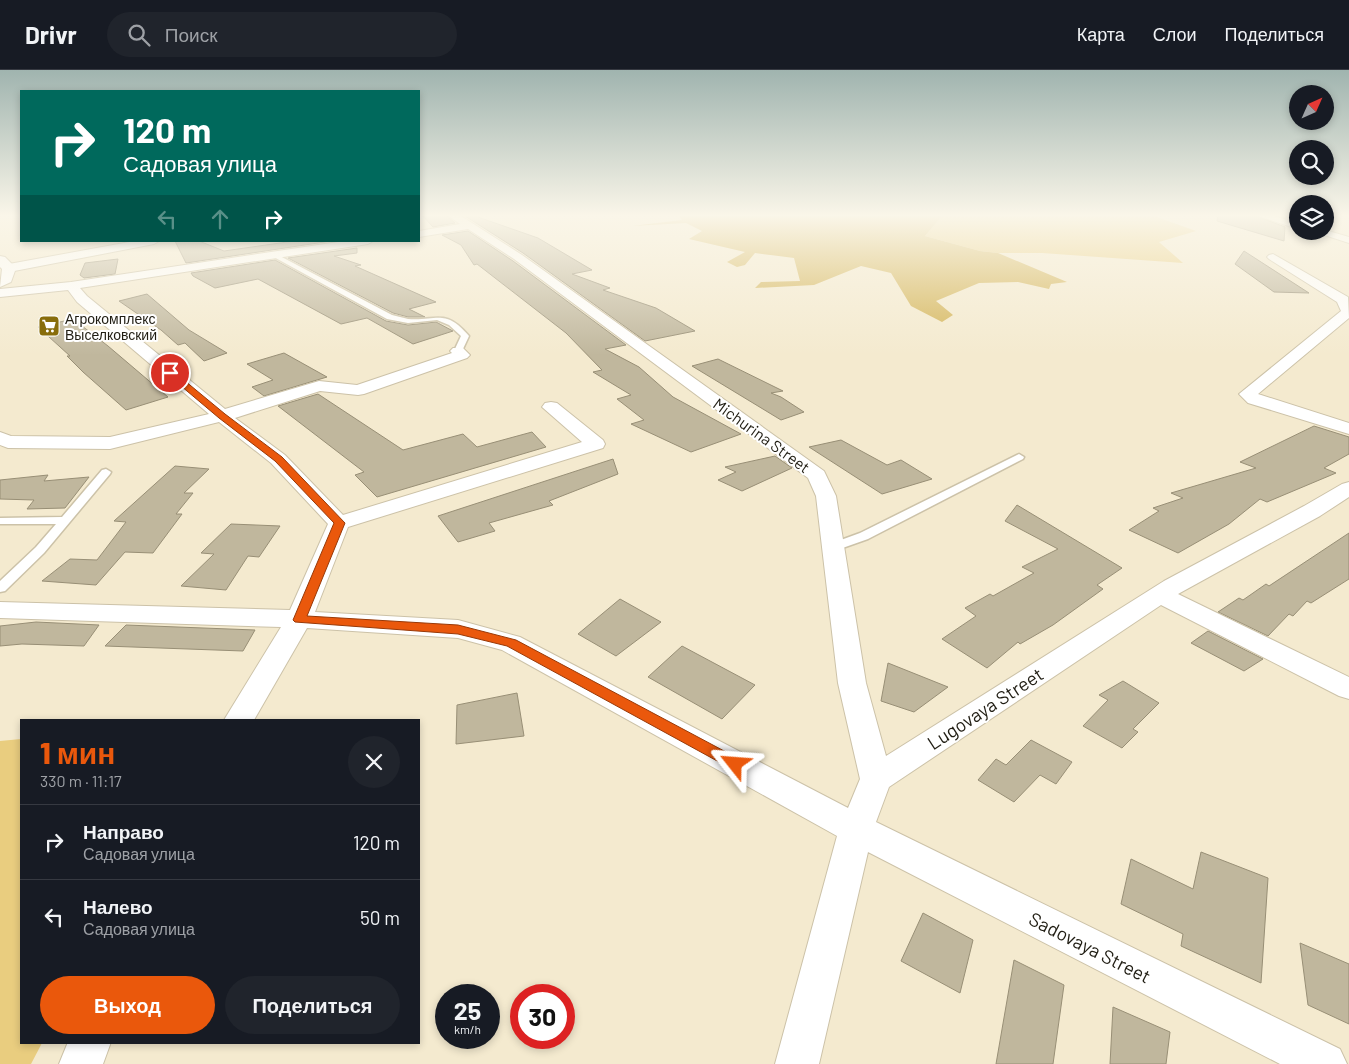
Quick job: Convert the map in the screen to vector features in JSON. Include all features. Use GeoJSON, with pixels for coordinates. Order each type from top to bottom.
{"type":"FeatureCollection","features":[{"type":"Feature","properties":{"kind":"street"},"geometry":{"type":"LineString","coordinates":[[0,294],[71,286],[226,262]]}},
{"type":"Feature","properties":{"kind":"street","name":"Michurina Street"},"geometry":{"type":"LineString","coordinates":[[525,262],[817,475],[826,496],[852,683],[876,779]]}},
{"type":"Feature","properties":{"kind":"street"},"geometry":{"type":"LineString","coordinates":[[1281,262],[1343,300],[1348,312],[1247,394],[1254,399],[1349,429]]}},
{"type":"Feature","properties":{"kind":"street"},"geometry":{"type":"LineString","coordinates":[[0,283],[6,279],[4,264]]}},
{"type":"Feature","properties":{"kind":"street"},"geometry":{"type":"LineString","coordinates":[[71,286],[82,299],[222,416],[278,459],[339,523]]}},
{"type":"Feature","properties":{"kind":"street"},"geometry":{"type":"LineString","coordinates":[[0,438],[8,442],[110,443],[222,416],[319,386],[358,390],[462,355],[458,351]]}},
{"type":"Feature","properties":{"kind":"street"},"geometry":{"type":"LineString","coordinates":[[339,523],[596,444],[551,407]]}},
{"type":"Feature","properties":{"kind":"street","name":"Lugovaya Street"},"geometry":{"type":"LineString","coordinates":[[876,779],[1160,595],[1349,488]]}},
{"type":"Feature","properties":{"kind":"street"},"geometry":{"type":"LineString","coordinates":[[240,719],[299,620],[339,523]]}},
{"type":"Feature","properties":{"kind":"street"},"geometry":{"type":"LineString","coordinates":[[1160,595],[1198,616],[1349,689]]}},
{"type":"Feature","properties":{"kind":"street","name":"Sadovaya Street"},"geometry":{"type":"LineString","coordinates":[[0,610],[209,615],[458,629],[511,643],[856,829],[1325,1064]]}},
{"type":"Feature","properties":{"kind":"street"},"geometry":{"type":"LineString","coordinates":[[797,1064],[856,829],[876,779]]}},
{"type":"Feature","properties":{"kind":"street"},"geometry":{"type":"LineString","coordinates":[[81,1064],[89,1044]]}},
{"type":"Feature","properties":{"kind":"lane"},"geometry":{"type":"LineString","coordinates":[[288,262],[390,317],[408,321],[438,318],[452,323],[465,336],[458,351]]}},
{"type":"Feature","properties":{"kind":"lane"},"geometry":{"type":"LineString","coordinates":[[834,547],[864,536],[1019,457]]}},
{"type":"Feature","properties":{"kind":"lane"},"geometry":{"type":"LineString","coordinates":[[0,588],[40,550],[106,472]]}},
{"type":"Feature","properties":{"kind":"lane"},"geometry":{"type":"LineString","coordinates":[[0,521],[66,520]]}},
{"type":"Feature","properties":{"kind":"shaded area"},"geometry":{"type":"Polygon","coordinates":[[[728,262],[747,262],[745,265],[737,267],[728,262]]]}},
{"type":"Feature","properties":{"kind":"shaded area"},"geometry":{"type":"Polygon","coordinates":[[[795,262],[1020,262],[1067,282],[1051,284],[1049,289],[1018,282],[979,283],[936,301],[953,315],[942,322],[911,306],[891,273],[861,266],[814,285],[755,288],[761,282],[800,281],[795,262]]]}},
{"type":"Feature","properties":{"kind":"shaded area"},"geometry":{"type":"Polygon","coordinates":[[[20,739],[20,1044],[41,1044],[31,1064],[0,1064],[0,741],[20,739]]]}},
{"type":"Feature","properties":{"kind":"building"},"geometry":{"type":"Polygon","coordinates":[[[117,262],[115,274],[84,278],[80,275],[85,263],[117,262]]]}},
{"type":"Feature","properties":{"kind":"building"},"geometry":{"type":"Polygon","coordinates":[[[260,262],[279,262],[386,321],[408,325],[436,322],[453,331],[413,344],[367,318],[341,324],[258,279],[215,288],[191,273],[260,262]]]}},
{"type":"Feature","properties":{"kind":"building"},"geometry":{"type":"Polygon","coordinates":[[[296,262],[353,262],[361,265],[355,266],[436,302],[409,309],[425,317],[408,317],[393,313],[296,262]]]}},
{"type":"Feature","properties":{"kind":"building"},"geometry":{"type":"Polygon","coordinates":[[[472,262],[515,262],[626,345],[605,349],[639,367],[673,397],[741,434],[691,452],[631,424],[644,420],[617,399],[631,395],[593,372],[602,370],[566,333],[477,264],[474,265],[472,262]]]}},
{"type":"Feature","properties":{"kind":"building"},"geometry":{"type":"Polygon","coordinates":[[[536,262],[579,262],[592,270],[572,274],[610,288],[603,290],[656,308],[695,331],[645,341],[536,262]]]}},
{"type":"Feature","properties":{"kind":"building"},"geometry":{"type":"Polygon","coordinates":[[[1236,262],[1262,262],[1309,293],[1274,292],[1235,264],[1236,262]]]}},
{"type":"Feature","properties":{"kind":"building"},"geometry":{"type":"Polygon","coordinates":[[[147,294],[189,330],[227,353],[204,361],[185,343],[178,345],[161,330],[119,301],[147,294]]]}},
{"type":"Feature","properties":{"kind":"building"},"geometry":{"type":"Polygon","coordinates":[[[73,319],[168,397],[126,410],[83,372],[67,356],[70,356],[38,327],[73,319]]]}},
{"type":"Feature","properties":{"kind":"building"},"geometry":{"type":"Polygon","coordinates":[[[284,353],[327,377],[264,396],[252,387],[273,380],[247,364],[284,353]]]}},
{"type":"Feature","properties":{"kind":"building"},"geometry":{"type":"Polygon","coordinates":[[[718,359],[783,391],[771,393],[781,397],[804,412],[781,420],[692,366],[718,359]]]}},
{"type":"Feature","properties":{"kind":"building"},"geometry":{"type":"Polygon","coordinates":[[[318,394],[403,450],[463,434],[477,447],[532,432],[546,447],[377,497],[355,475],[364,472],[278,406],[318,394]]]}},
{"type":"Feature","properties":{"kind":"building"},"geometry":{"type":"Polygon","coordinates":[[[1314,426],[1349,437],[1349,454],[1324,468],[1336,473],[1267,502],[1260,499],[1229,524],[1178,553],[1129,530],[1159,511],[1153,508],[1183,498],[1171,493],[1256,468],[1240,462],[1314,426]]]}},
{"type":"Feature","properties":{"kind":"building"},"geometry":{"type":"Polygon","coordinates":[[[841,440],[887,465],[901,460],[932,479],[882,494],[809,447],[841,440]]]}},
{"type":"Feature","properties":{"kind":"building"},"geometry":{"type":"Polygon","coordinates":[[[775,456],[792,468],[742,491],[718,480],[736,472],[725,467],[775,456]]]}},
{"type":"Feature","properties":{"kind":"building"},"geometry":{"type":"Polygon","coordinates":[[[613,459],[618,474],[549,501],[553,505],[489,523],[495,531],[458,542],[438,516],[613,459]]]}},
{"type":"Feature","properties":{"kind":"building"},"geometry":{"type":"Polygon","coordinates":[[[175,466],[209,469],[184,493],[193,493],[176,514],[182,514],[153,553],[125,552],[96,585],[42,581],[70,559],[97,560],[126,522],[114,521],[175,466]]]}},
{"type":"Feature","properties":{"kind":"building"},"geometry":{"type":"Polygon","coordinates":[[[48,475],[44,481],[89,477],[65,508],[27,509],[34,500],[0,499],[0,480],[48,475]]]}},
{"type":"Feature","properties":{"kind":"building"},"geometry":{"type":"Polygon","coordinates":[[[1017,505],[1122,568],[1097,585],[1103,589],[1053,625],[1020,644],[1018,642],[987,668],[942,639],[976,616],[965,608],[990,594],[993,596],[1034,573],[1022,567],[1058,549],[1005,521],[1017,505]]]}},
{"type":"Feature","properties":{"kind":"building"},"geometry":{"type":"Polygon","coordinates":[[[231,524],[280,526],[259,557],[248,556],[226,590],[181,586],[214,554],[201,553],[231,524]]]}},
{"type":"Feature","properties":{"kind":"building"},"geometry":{"type":"Polygon","coordinates":[[[1349,533],[1349,579],[1311,603],[1307,601],[1293,616],[1289,614],[1268,636],[1218,612],[1239,598],[1243,600],[1266,584],[1269,586],[1349,533]]]}},
{"type":"Feature","properties":{"kind":"building"},"geometry":{"type":"Polygon","coordinates":[[[620,599],[661,622],[616,656],[578,634],[620,599]]]}},
{"type":"Feature","properties":{"kind":"building"},"geometry":{"type":"Polygon","coordinates":[[[36,622],[99,625],[84,646],[22,644],[0,646],[0,626],[36,622]]]}},
{"type":"Feature","properties":{"kind":"building"},"geometry":{"type":"Polygon","coordinates":[[[126,625],[255,630],[243,651],[105,646],[126,625]]]}},
{"type":"Feature","properties":{"kind":"building"},"geometry":{"type":"Polygon","coordinates":[[[1208,631],[1263,659],[1244,671],[1191,643],[1208,631]]]}},
{"type":"Feature","properties":{"kind":"building"},"geometry":{"type":"Polygon","coordinates":[[[682,646],[755,685],[722,719],[648,677],[682,646]]]}},
{"type":"Feature","properties":{"kind":"building"},"geometry":{"type":"Polygon","coordinates":[[[888,663],[948,687],[914,712],[881,701],[888,663]]]}},
{"type":"Feature","properties":{"kind":"building"},"geometry":{"type":"Polygon","coordinates":[[[1123,681],[1159,703],[1133,729],[1138,732],[1122,748],[1083,726],[1108,700],[1099,695],[1123,681]]]}},
{"type":"Feature","properties":{"kind":"building"},"geometry":{"type":"Polygon","coordinates":[[[517,693],[524,736],[456,744],[457,705],[517,693]]]}},
{"type":"Feature","properties":{"kind":"building"},"geometry":{"type":"Polygon","coordinates":[[[1031,740],[1072,762],[1056,784],[1040,775],[1014,802],[978,780],[996,759],[1006,765],[1031,740]]]}},
{"type":"Feature","properties":{"kind":"building"},"geometry":{"type":"Polygon","coordinates":[[[1201,852],[1268,878],[1261,983],[1181,946],[1183,934],[1121,904],[1131,859],[1193,889],[1201,852]]]}},
{"type":"Feature","properties":{"kind":"building"},"geometry":{"type":"Polygon","coordinates":[[[923,913],[973,940],[960,993],[901,961],[923,913]]]}},
{"type":"Feature","properties":{"kind":"building"},"geometry":{"type":"Polygon","coordinates":[[[1300,943],[1349,964],[1349,1024],[1308,1005],[1300,943]]]}},
{"type":"Feature","properties":{"kind":"building"},"geometry":{"type":"Polygon","coordinates":[[[1014,960],[1064,985],[1053,1064],[996,1064],[1014,960]]]}},
{"type":"Feature","properties":{"kind":"building"},"geometry":{"type":"Polygon","coordinates":[[[1113,1007],[1170,1032],[1166,1064],[1110,1064],[1113,1007]]]}},
{"type":"Feature","properties":{"kind":"place","name":"Агрокомплекс Выселковский"},"geometry":{"type":"Point","coordinates":[49,326]}},
{"type":"Feature","properties":{"kind":"route"},"geometry":{"type":"LineString","coordinates":[[170,373],[278,459],[339,523],[299,620],[458,629],[511,643],[735,764]]}}]}
